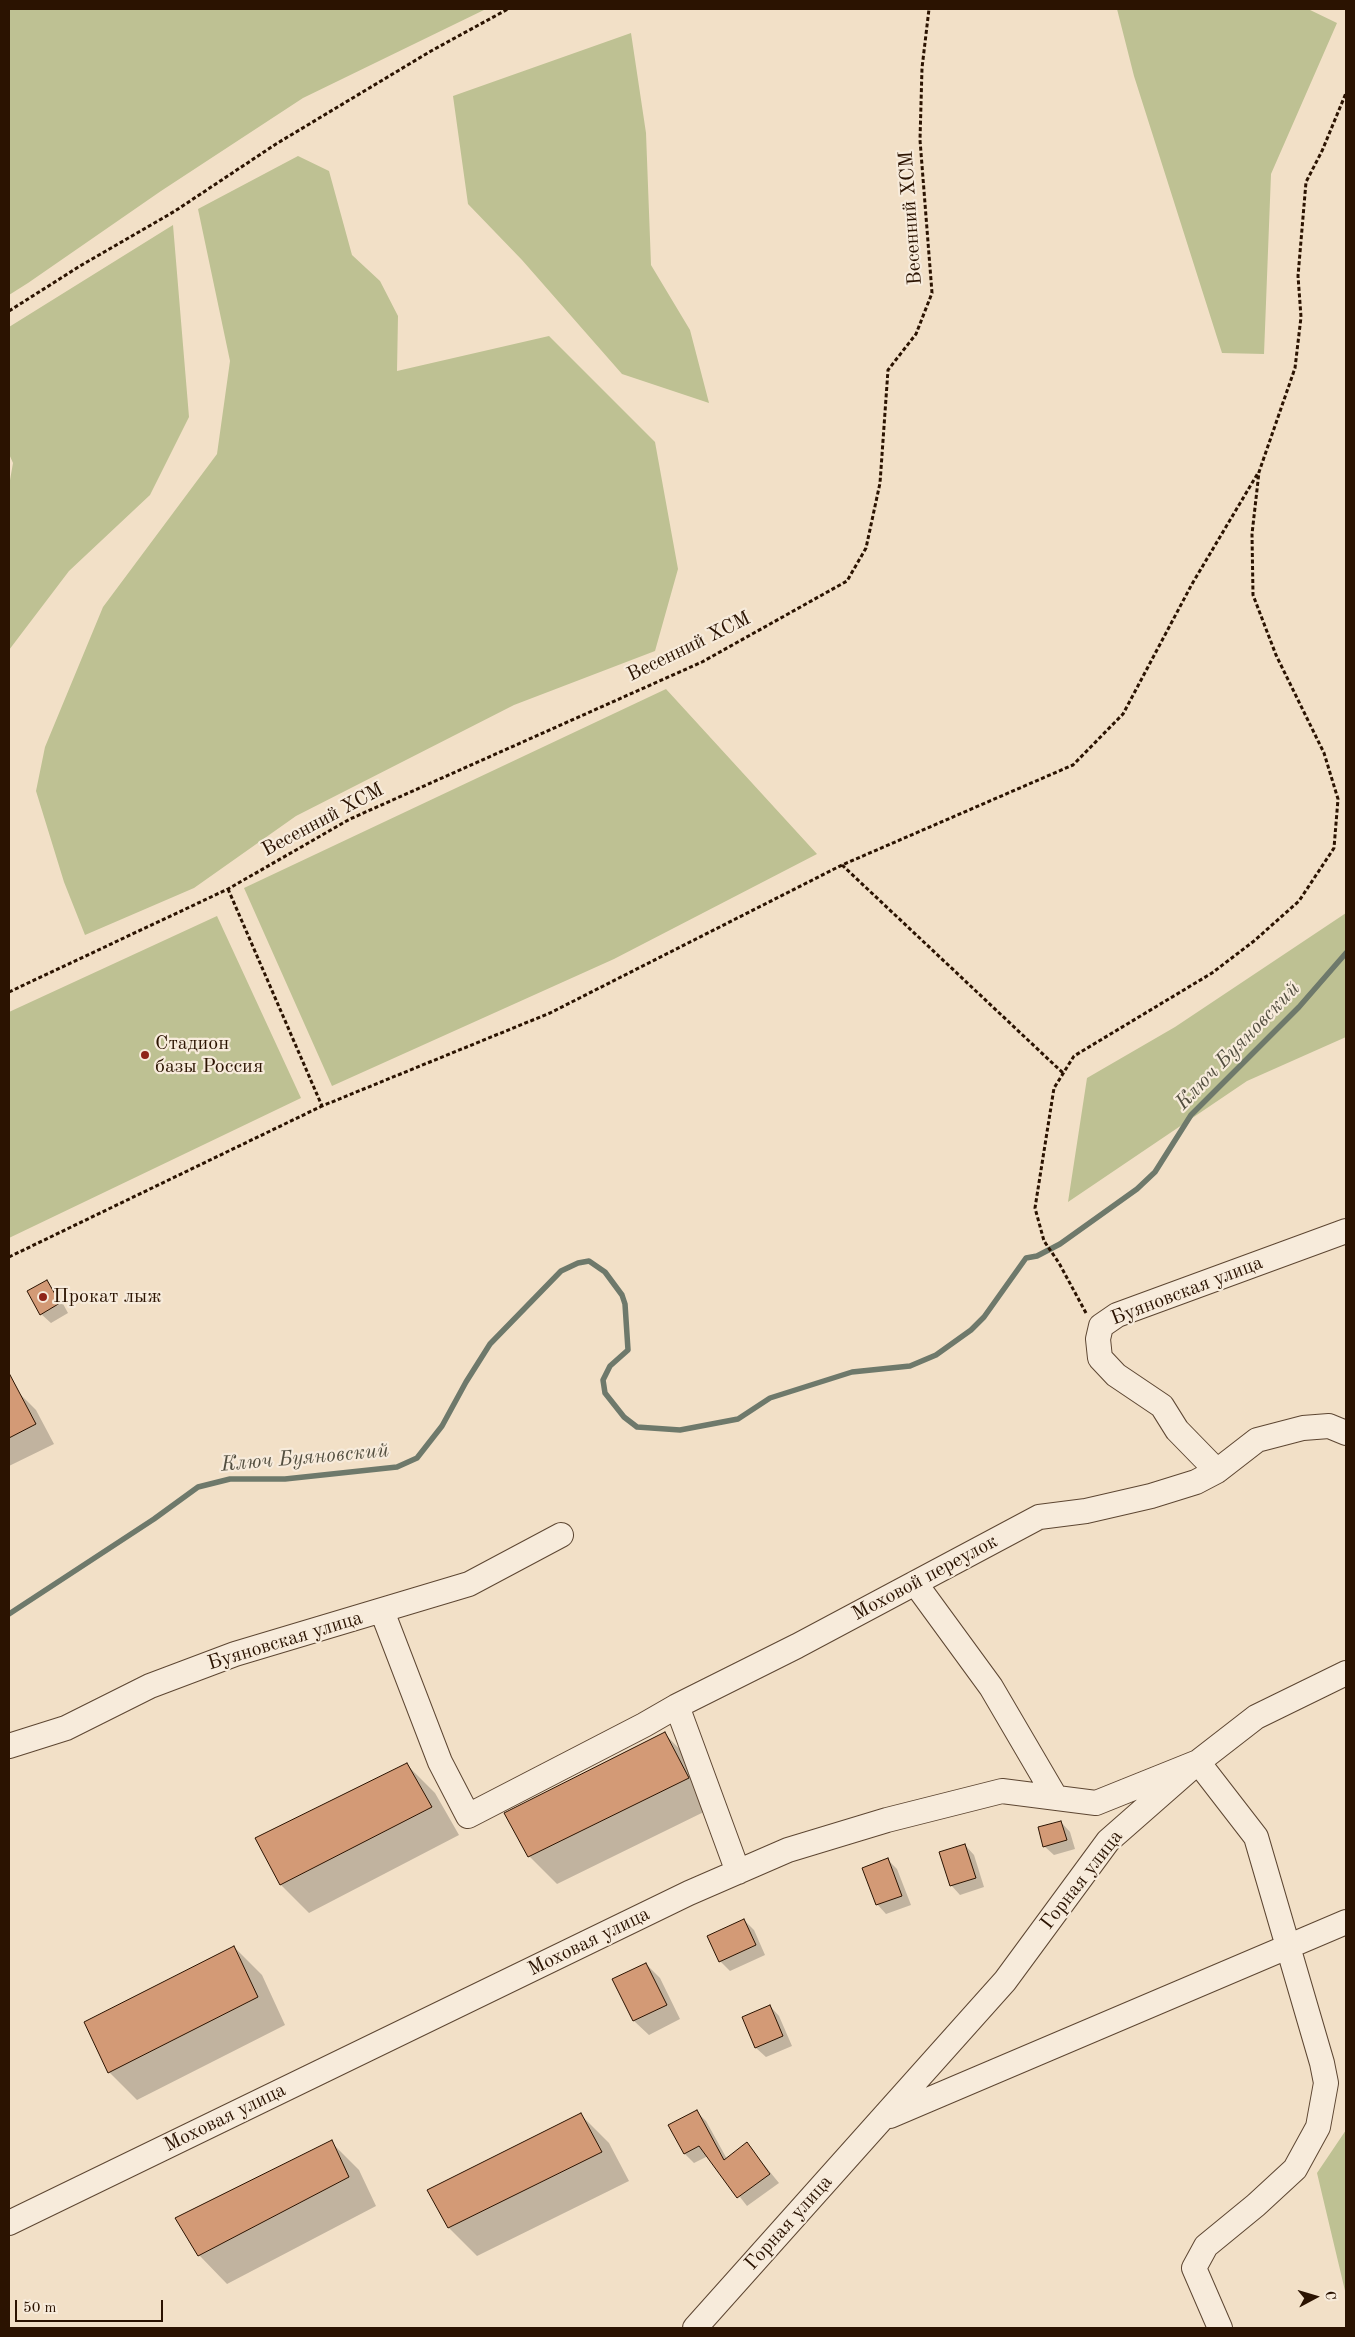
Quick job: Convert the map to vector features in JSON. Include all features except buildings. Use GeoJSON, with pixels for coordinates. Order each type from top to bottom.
{"type":"FeatureCollection","features":[{"type":"Feature","properties":{"kind":"street","name":"Буяновская улица"},"geometry":{"type":"LineString","coordinates":[[1217,1471],[1177,1430],[1162,1406],[1116,1375],[1100,1358],[1101,1326],[1117,1315],[1346,1231]]}},
{"type":"Feature","properties":{"kind":"street","name":"Моховой переулок"},"geometry":{"type":"LineString","coordinates":[[382,1611],[440,1762],[468,1816],[677,1706],[797,1646],[1039,1517],[1086,1511],[1151,1496],[1196,1482],[1217,1471],[1257,1440],[1303,1428],[1329,1426],[1346,1433]]}},
{"type":"Feature","properties":{"kind":"street","name":"Буяновская улица"},"geometry":{"type":"LineString","coordinates":[[9,1746],[66,1728],[150,1686],[235,1654],[469,1584],[561,1535]]}},
{"type":"Feature","properties":{"kind":"street"},"geometry":{"type":"LineString","coordinates":[[915,1583],[992,1687],[1056,1798]]}},
{"type":"Feature","properties":{"kind":"street","name":"Горная улица"},"geometry":{"type":"LineString","coordinates":[[695,2328],[1005,1981],[1108,1841],[1198,1762],[1256,1717],[1346,1672]]}},
{"type":"Feature","properties":{"kind":"street"},"geometry":{"type":"LineString","coordinates":[[677,1706],[738,1872]]}},
{"type":"Feature","properties":{"kind":"street"},"geometry":{"type":"LineString","coordinates":[[1198,1762],[1256,1837],[1289,1946],[1326,2082],[1318,2127],[1294,2169],[1256,2205],[1206,2246],[1194,2268],[1220,2328]]}},
{"type":"Feature","properties":{"kind":"street","name":"Моховая улица"},"geometry":{"type":"LineString","coordinates":[[9,2223],[680,1898],[788,1850],[887,1820],[1002,1791],[1096,1803],[1198,1762]]}},
{"type":"Feature","properties":{"kind":"street","name":"Горная улица"},"geometry":{"type":"LineString","coordinates":[[883,2118],[1016,2064],[1346,1922]]}},
{"type":"Feature","properties":{"kind":"path"},"geometry":{"type":"LineString","coordinates":[[9,311],[80,266],[175,211],[276,144],[431,51],[508,9]]}},
{"type":"Feature","properties":{"kind":"path","name":"Весенний ХСМ"},"geometry":{"type":"LineString","coordinates":[[9,992],[228,889],[350,819],[702,662],[847,581],[866,548],[880,483],[888,370],[916,334],[932,293],[920,140],[922,68],[928,9]]}},
{"type":"Feature","properties":{"kind":"path"},"geometry":{"type":"LineString","coordinates":[[9,1257],[322,1106],[550,1013],[842,865],[1073,765],[1123,714],[1192,584],[1259,472],[1295,368],[1301,317],[1298,276],[1306,182],[1322,151],[1346,93]]}},
{"type":"Feature","properties":{"kind":"path"},"geometry":{"type":"LineString","coordinates":[[1100,1332],[1083,1309],[1059,1263],[1044,1241],[1035,1208],[1054,1088],[1074,1056],[1212,973],[1254,941],[1299,901],[1334,848],[1338,799],[1324,753],[1276,655],[1253,595],[1252,534],[1259,472]]}},
{"type":"Feature","properties":{"kind":"path"},"geometry":{"type":"LineString","coordinates":[[842,865],[1063,1073]]}},
{"type":"Feature","properties":{"kind":"path"},"geometry":{"type":"LineString","coordinates":[[228,889],[322,1106]]}},
{"type":"Feature","properties":{"kind":"green space"},"geometry":{"type":"Polygon","coordinates":[[[9,9],[486,9],[303,98],[161,191],[9,295],[9,9]]]}},
{"type":"Feature","properties":{"kind":"green space"},"geometry":{"type":"Polygon","coordinates":[[[1117,9],[1308,9],[1337,23],[1271,174],[1264,354],[1222,353],[1134,76],[1117,9]]]}},
{"type":"Feature","properties":{"kind":"green space"},"geometry":{"type":"Polygon","coordinates":[[[631,33],[646,133],[651,265],[690,330],[709,403],[622,374],[522,260],[468,204],[453,96],[631,33]]]}},
{"type":"Feature","properties":{"kind":"green space"},"geometry":{"type":"Polygon","coordinates":[[[298,156],[329,171],[352,255],[380,281],[398,316],[397,371],[549,336],[655,442],[678,569],[655,651],[514,705],[296,816],[194,888],[85,935],[64,882],[36,791],[45,747],[103,607],[217,454],[230,361],[198,209],[298,156]]]}},
{"type":"Feature","properties":{"kind":"green space"},"geometry":{"type":"Polygon","coordinates":[[[173,225],[189,417],[150,495],[69,571],[9,650],[9,486],[13,463],[9,454],[9,327],[173,225]]]}},
{"type":"Feature","properties":{"kind":"green space"},"geometry":{"type":"Polygon","coordinates":[[[666,689],[817,854],[614,959],[332,1086],[244,888],[666,689]]]}},
{"type":"Feature","properties":{"kind":"green space"},"geometry":{"type":"Polygon","coordinates":[[[1346,913],[1346,1037],[1247,1081],[1068,1202],[1087,1078],[1175,1027],[1346,913]]]}},
{"type":"Feature","properties":{"kind":"green space","name":"Стадион базы Россия"},"geometry":{"type":"Polygon","coordinates":[[[217,916],[301,1098],[9,1238],[9,1012],[217,916]]]}},
{"type":"Feature","properties":{"kind":"green space"},"geometry":{"type":"Polygon","coordinates":[[[1346,2130],[1346,2295],[1317,2173],[1346,2130]]]}},
{"type":"Feature","properties":{"kind":"waterway","name":"Ключ Буяновский"},"geometry":{"type":"LineString","coordinates":[[9,1614],[154,1519],[198,1487],[230,1479],[285,1479],[397,1467],[417,1458],[442,1426],[466,1382],[490,1344],[561,1271],[578,1263],[589,1261],[605,1272],[622,1295],[625,1304],[628,1350],[610,1366],[603,1380],[605,1393],[624,1417],[637,1427],[680,1430],[738,1419],[770,1398],[852,1372],[910,1366],[936,1355],[971,1330],[984,1317],[1026,1258],[1037,1256],[1060,1244],[1137,1189],[1155,1172],[1191,1115],[1299,1007],[1346,953]]}},
{"type":"Feature","properties":{"kind":"place","name":"Стадион базы Россия"},"geometry":{"type":"Point","coordinates":[145,1055]}},
{"type":"Feature","properties":{"kind":"place","name":"Прокат лыж"},"geometry":{"type":"Point","coordinates":[43,1297]}}]}
